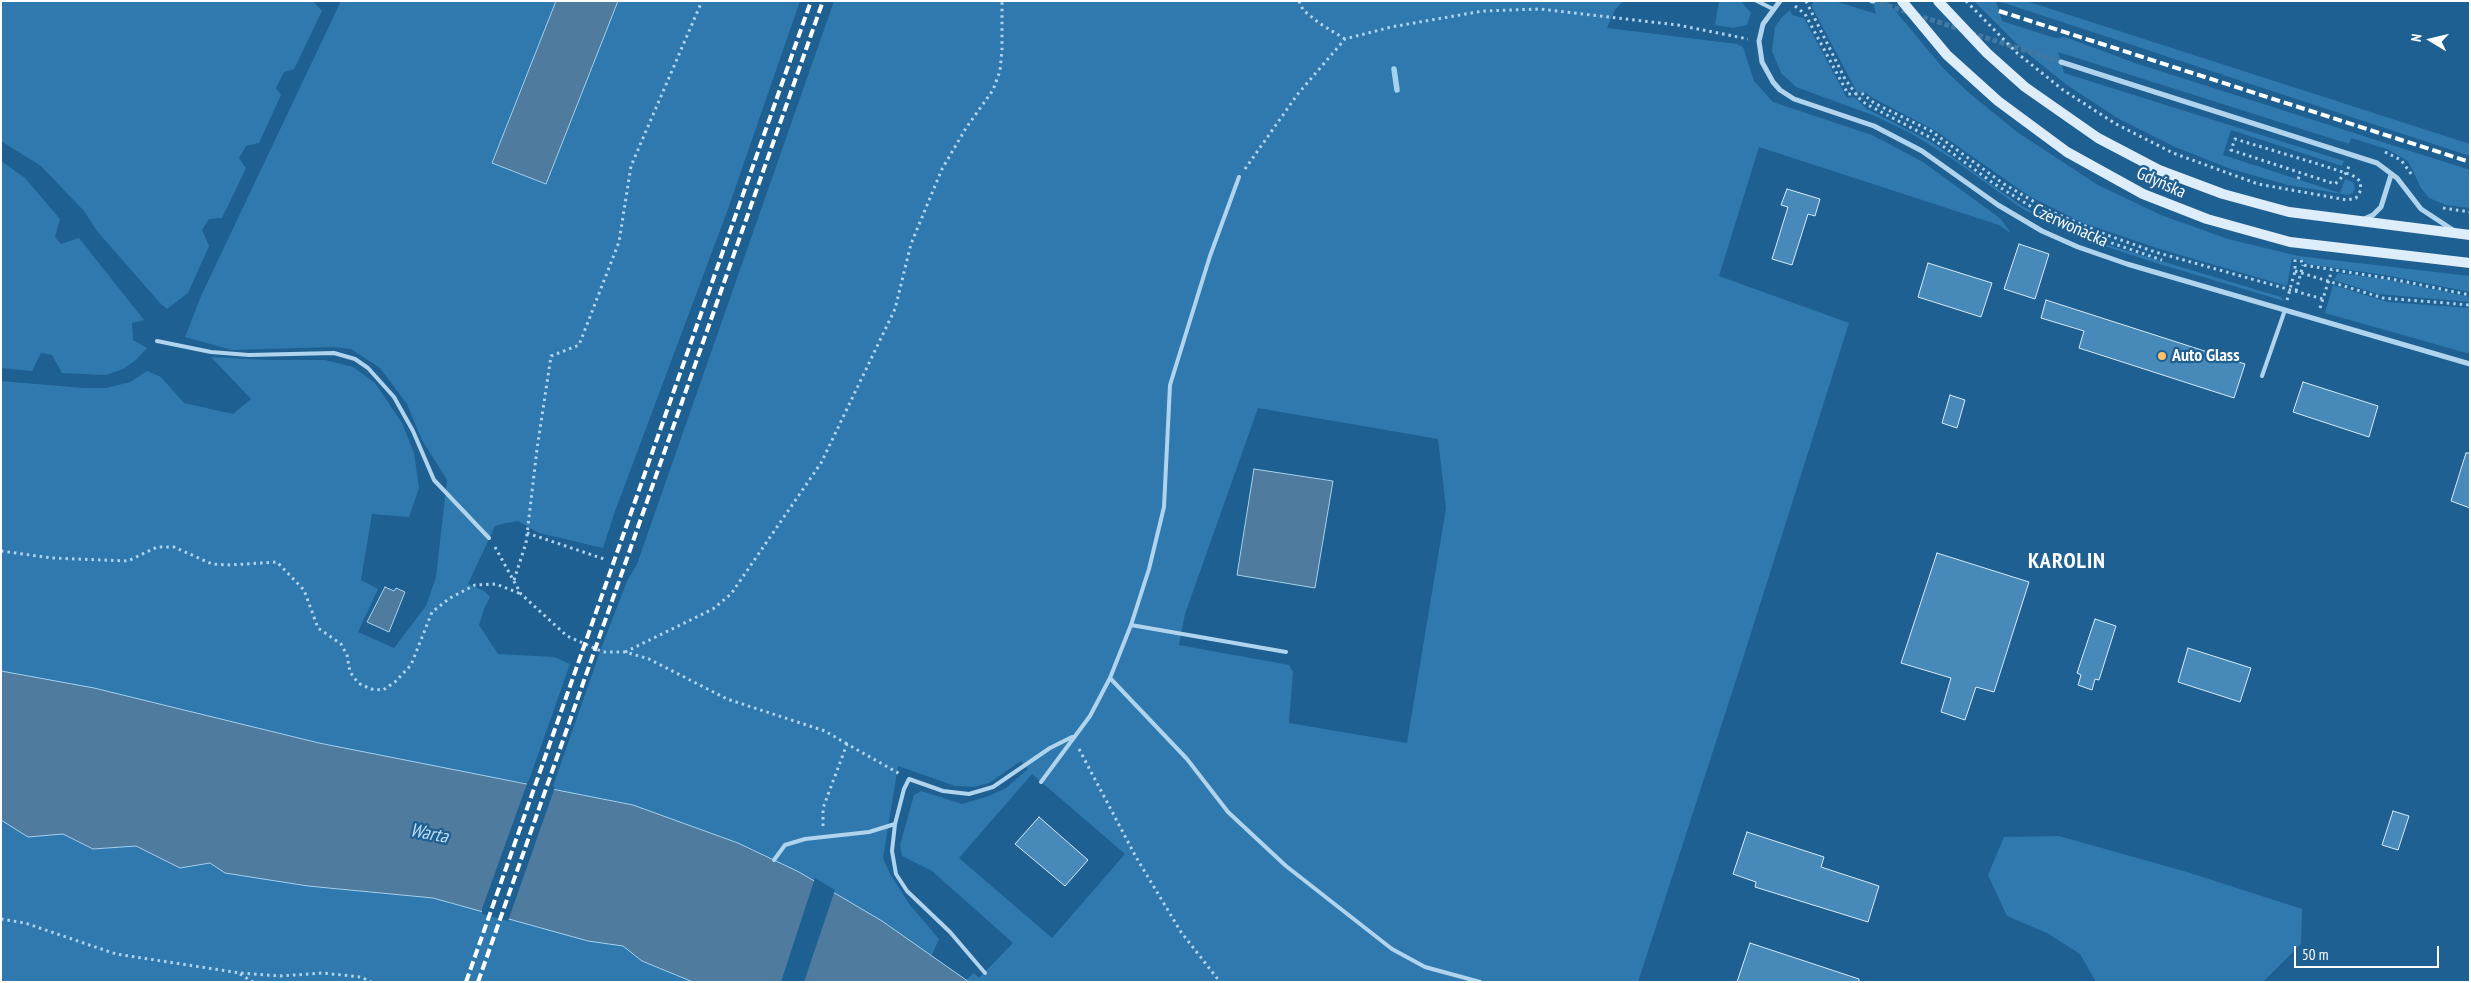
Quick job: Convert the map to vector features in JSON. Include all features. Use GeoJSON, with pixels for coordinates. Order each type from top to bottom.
{"type":"FeatureCollection","features":[{"type":"Feature","properties":{"kind":"main road","name":"Gdyńska"},"geometry":{"type":"LineString","coordinates":[[1902,1],[1947,55],[2004,107],[2067,152],[2143,194],[2215,222],[2290,242],[2470,263]]}},
{"type":"Feature","properties":{"kind":"main road","name":"Gdyńska"},"geometry":{"type":"LineString","coordinates":[[1938,1],[1987,53],[2025,87],[2069,119],[2120,150],[2175,176],[2239,199],[2289,212],[2470,235]]}},
{"type":"Feature","properties":{"kind":"street"},"geometry":{"type":"LineString","coordinates":[[1759,41],[1763,24],[1780,1]]}},
{"type":"Feature","properties":{"kind":"street","name":"Czerwonacka"},"geometry":{"type":"LineString","coordinates":[[1759,41],[1762,62],[1773,82],[1786,95],[1867,123],[1922,151],[1998,205],[2042,231],[2078,247],[2127,264],[2470,364]]}},
{"type":"Feature","properties":{"kind":"street"},"geometry":{"type":"LineString","coordinates":[[2061,62],[2380,164],[2397,178],[2421,209],[2457,233]]}},
{"type":"Feature","properties":{"kind":"street"},"geometry":{"type":"LineString","coordinates":[[2352,221],[2362,220],[2378,211],[2383,203],[2391,175]]}},
{"type":"Feature","properties":{"kind":"lane"},"geometry":{"type":"LineString","coordinates":[[1757,1],[1773,9]]}},
{"type":"Feature","properties":{"kind":"lane"},"geometry":{"type":"LineString","coordinates":[[1041,782],[1072,737],[1090,716],[1110,678],[1131,625],[1149,569],[1164,507],[1170,385],[1210,256],[1239,177]]}},
{"type":"Feature","properties":{"kind":"lane"},"geometry":{"type":"LineString","coordinates":[[2262,376],[2285,310]]}},
{"type":"Feature","properties":{"kind":"lane"},"geometry":{"type":"LineString","coordinates":[[157,341],[230,354],[334,353],[355,359],[368,368],[394,397],[413,431],[434,480],[489,538]]}},
{"type":"Feature","properties":{"kind":"lane"},"geometry":{"type":"LineString","coordinates":[[1131,625],[1286,652]]}},
{"type":"Feature","properties":{"kind":"lane"},"geometry":{"type":"LineString","coordinates":[[1110,678],[1187,758],[1228,812],[1286,866],[1392,949],[1425,967],[1480,982]]}},
{"type":"Feature","properties":{"kind":"lane"},"geometry":{"type":"LineString","coordinates":[[985,973],[950,932],[907,891],[896,874],[892,851],[895,824],[909,779],[942,791],[969,794],[994,788],[1050,748],[1072,737]]}},
{"type":"Feature","properties":{"kind":"lane"},"geometry":{"type":"LineString","coordinates":[[774,860],[785,845],[824,837],[868,832],[895,824]]}},
{"type":"Feature","properties":{"kind":"path"},"geometry":{"type":"LineString","coordinates":[[514,580],[526,543],[536,449],[551,356],[579,345],[619,242],[631,166],[702,1]]}},
{"type":"Feature","properties":{"kind":"path"},"geometry":{"type":"LineString","coordinates":[[625,652],[713,609],[731,594],[821,464],[895,309],[911,244],[942,169],[966,128],[993,90],[1000,71],[1002,1]]}},
{"type":"Feature","properties":{"kind":"path"},"geometry":{"type":"LineString","coordinates":[[1299,1],[1303,10],[1345,39]]}},
{"type":"Feature","properties":{"kind":"path"},"geometry":{"type":"LineString","coordinates":[[1806,1],[1856,94],[1866,104],[1933,139],[1994,183],[2043,214],[2098,239],[2171,262]]}},
{"type":"Feature","properties":{"kind":"path"},"geometry":{"type":"LineString","coordinates":[[1966,1],[2017,53],[2063,90],[2116,124],[2173,153],[2258,184],[2314,196],[2352,200],[2359,195],[2362,185],[2357,177],[2346,173],[2235,139],[2231,150],[2335,184],[2346,173],[2350,163]]}},
{"type":"Feature","properties":{"kind":"path"},"geometry":{"type":"LineString","coordinates":[[1795,6],[1805,14],[1848,94],[1863,94],[1874,103],[1931,131],[2021,194],[2068,220],[2155,252],[2323,299]]}},
{"type":"Feature","properties":{"kind":"path"},"geometry":{"type":"LineString","coordinates":[[1239,177],[1297,95],[1345,39],[1391,27],[1483,12],[1540,9],[1678,25],[1759,41]]}},
{"type":"Feature","properties":{"kind":"path"},"geometry":{"type":"LineString","coordinates":[[2298,179],[2301,173]]}},
{"type":"Feature","properties":{"kind":"path"},"geometry":{"type":"LineString","coordinates":[[2285,310],[2295,271],[2294,258]]}},
{"type":"Feature","properties":{"kind":"path"},"geometry":{"type":"LineString","coordinates":[[2296,291],[2302,273],[2303,265],[2300,260]]}},
{"type":"Feature","properties":{"kind":"path"},"geometry":{"type":"LineString","coordinates":[[2303,265],[2392,278],[2470,295]]}},
{"type":"Feature","properties":{"kind":"path"},"geometry":{"type":"LineString","coordinates":[[2319,311],[2332,270]]}},
{"type":"Feature","properties":{"kind":"path"},"geometry":{"type":"LineString","coordinates":[[2295,271],[2383,298],[2470,305]]}},
{"type":"Feature","properties":{"kind":"path"},"geometry":{"type":"LineString","coordinates":[[2281,294],[2288,296]]}},
{"type":"Feature","properties":{"kind":"path"},"geometry":{"type":"LineString","coordinates":[[527,533],[604,559]]}},
{"type":"Feature","properties":{"kind":"path"},"geometry":{"type":"LineString","coordinates":[[489,538],[521,594]]}},
{"type":"Feature","properties":{"kind":"path"},"geometry":{"type":"LineString","coordinates":[[1,552],[52,558],[128,561],[157,547],[174,547],[212,564],[230,565],[277,562],[304,590],[318,628],[341,644],[347,655],[350,672],[358,683],[371,689],[383,690],[395,682],[411,665],[432,612],[450,598],[475,585],[496,584],[521,594],[567,636],[603,652],[625,652],[649,659],[727,700],[825,731],[909,779]]}},
{"type":"Feature","properties":{"kind":"path"},"geometry":{"type":"LineString","coordinates":[[1072,737],[1136,857],[1180,932],[1220,982]]}},
{"type":"Feature","properties":{"kind":"path"},"geometry":{"type":"LineString","coordinates":[[824,837],[823,808],[847,744]]}},
{"type":"Feature","properties":{"kind":"path"},"geometry":{"type":"LineString","coordinates":[[1,919],[25,923],[116,954],[240,973],[280,976],[323,973],[362,977],[371,982]]}},
{"type":"Feature","properties":{"kind":"path"},"geometry":{"type":"LineString","coordinates":[[240,973],[252,982]]}},
{"type":"Feature","properties":{"kind":"shaded area"},"geometry":{"type":"Polygon","coordinates":[[[1,1],[313,1],[322,11],[294,69],[284,72],[276,88],[281,95],[259,143],[246,146],[239,158],[246,168],[222,218],[209,219],[202,230],[209,246],[188,293],[167,309],[97,231],[84,211],[41,166],[1,141],[1,1]]]}},
{"type":"Feature","properties":{"kind":"shaded area"},"geometry":{"type":"Polygon","coordinates":[[[341,1],[556,1],[492,162],[546,184],[618,1],[800,1],[728,209],[603,548],[539,533],[518,521],[501,524],[495,526],[468,584],[484,591],[490,597],[479,625],[498,654],[554,657],[570,664],[528,783],[482,776],[319,743],[94,689],[1,671],[1,381],[83,388],[107,388],[130,382],[147,371],[161,377],[184,403],[233,414],[251,399],[211,357],[266,360],[325,360],[353,367],[375,383],[402,423],[414,453],[419,488],[409,517],[372,514],[361,580],[378,589],[358,632],[394,648],[426,606],[436,577],[447,480],[422,440],[407,404],[380,368],[351,349],[333,347],[232,350],[185,337],[201,296],[341,1]]]}},
{"type":"Feature","properties":{"kind":"shaded area"},"geometry":{"type":"Polygon","coordinates":[[[834,1],[1623,1],[1615,10],[1607,28],[1737,44],[1743,47],[1754,81],[1773,102],[1872,135],[1923,162],[2001,219],[2011,233],[1999,225],[1759,147],[1719,276],[1849,323],[1638,982],[969,982],[967,979],[974,973],[979,978],[1013,943],[932,871],[902,856],[900,845],[914,795],[921,791],[962,804],[989,796],[1006,788],[1028,769],[1021,761],[989,783],[974,787],[955,786],[898,766],[883,858],[890,874],[910,905],[939,939],[931,957],[882,921],[799,872],[738,843],[552,789],[601,649],[627,581],[637,564],[834,1]],[[1258,408],[1185,614],[1179,645],[1289,665],[1293,672],[1289,723],[1407,743],[1446,508],[1438,439],[1258,408]],[[1032,774],[959,858],[1052,938],[1125,854],[1032,774]]]}},
{"type":"Feature","properties":{"kind":"shaded area"},"geometry":{"type":"Polygon","coordinates":[[[1719,1],[1741,1],[1751,13],[1747,25],[1733,28],[1715,25],[1719,1]]]}},
{"type":"Feature","properties":{"kind":"shaded area"},"geometry":{"type":"Polygon","coordinates":[[[1813,1],[1838,2],[1876,14],[1873,1],[1887,1],[1943,68],[1968,92],[2017,132],[2098,185],[2161,215],[2228,239],[2298,256],[2470,276],[2470,292],[2385,275],[2307,264],[2303,260],[2292,258],[2287,286],[2160,249],[2083,223],[2029,196],[1936,131],[1865,92],[1857,92],[1812,7],[1813,1]]]}},
{"type":"Feature","properties":{"kind":"shaded area"},"geometry":{"type":"Polygon","coordinates":[[[1974,1],[1996,1],[2002,21],[2055,38],[2065,37],[2135,63],[2470,170],[2470,208],[2446,205],[2429,198],[2421,188],[2408,161],[2387,149],[2351,138],[2349,144],[2058,52],[2064,73],[2344,161],[2342,166],[2231,130],[2223,155],[2340,193],[2345,179],[2353,182],[2355,189],[2353,193],[2348,195],[2288,185],[2231,169],[2175,147],[2119,119],[2067,85],[2021,48],[1974,1]]]}},
{"type":"Feature","properties":{"kind":"shaded area"},"geometry":{"type":"Polygon","coordinates":[[[1998,1],[2026,1],[2470,144],[2470,156],[1998,1]]]}},
{"type":"Feature","properties":{"kind":"shaded area"},"geometry":{"type":"Polygon","coordinates":[[[1790,10],[1792,15],[1804,18],[1847,98],[1854,97],[1867,109],[1930,141],[2022,206],[2057,225],[2101,243],[2281,297],[2284,301],[2156,263],[2077,237],[2021,208],[1954,160],[1912,134],[1875,116],[1796,87],[1781,73],[1772,51],[1775,27],[1790,10]]]}},
{"type":"Feature","properties":{"kind":"shaded area"},"geometry":{"type":"Polygon","coordinates":[[[1,161],[25,178],[60,219],[55,237],[61,244],[79,238],[144,320],[132,323],[133,340],[147,348],[136,360],[123,369],[106,375],[62,373],[52,355],[41,353],[32,371],[1,368],[1,161]]]}},
{"type":"Feature","properties":{"kind":"shaded area"},"geometry":{"type":"Polygon","coordinates":[[[2338,273],[2384,279],[2470,297],[2470,302],[2378,294],[2334,280],[2338,273]]]}},
{"type":"Feature","properties":{"kind":"shaded area"},"geometry":{"type":"Polygon","coordinates":[[[2333,285],[2388,302],[2470,308],[2470,354],[2325,313],[2333,285]]]}},
{"type":"Feature","properties":{"kind":"shaded area"},"geometry":{"type":"Polygon","coordinates":[[[1,820],[28,837],[63,834],[93,849],[136,846],[180,868],[210,863],[225,873],[308,886],[433,898],[588,941],[623,946],[642,961],[693,982],[1,982],[1,820]]]}},
{"type":"Feature","properties":{"kind":"shaded area"},"geometry":{"type":"Polygon","coordinates":[[[2059,836],[2187,872],[2302,909],[2301,944],[2263,982],[2096,982],[2080,954],[2047,933],[2007,916],[1988,875],[2004,837],[2059,836]]]}},
{"type":"Feature","properties":{"kind":"water"},"geometry":{"type":"Polygon","coordinates":[[[556,1],[618,1],[546,184],[492,163],[556,1]]]}},
{"type":"Feature","properties":{"kind":"water"},"geometry":{"type":"Polygon","coordinates":[[[1254,469],[1333,481],[1315,588],[1237,575],[1254,469]]]}},
{"type":"Feature","properties":{"kind":"water"},"geometry":{"type":"Polygon","coordinates":[[[385,587],[394,591],[396,588],[405,592],[389,632],[367,622],[385,587]]]}},
{"type":"Feature","properties":{"kind":"water","name":"Warta"},"geometry":{"type":"Polygon","coordinates":[[[1,671],[94,688],[319,743],[633,805],[738,843],[799,872],[882,921],[969,982],[693,982],[642,961],[623,946],[588,941],[433,898],[308,886],[225,873],[210,863],[180,868],[136,846],[93,849],[63,834],[28,837],[1,820],[1,671]]]}},
{"type":"Feature","properties":{"kind":"pier"},"geometry":{"type":"Polygon","coordinates":[[[528,781],[555,787],[508,921],[482,914],[482,909],[528,781]]]}},
{"type":"Feature","properties":{"kind":"pier"},"geometry":{"type":"Polygon","coordinates":[[[815,878],[835,890],[804,982],[781,982],[815,878]]]}},
{"type":"Feature","properties":{"kind":"building"},"geometry":{"type":"Polygon","coordinates":[[[1787,189],[1820,199],[1815,216],[1808,214],[1792,265],[1772,259],[1788,207],[1781,205],[1787,189]]]}},
{"type":"Feature","properties":{"kind":"building"},"geometry":{"type":"Polygon","coordinates":[[[2019,244],[2049,254],[2035,299],[2004,289],[2019,244]]]}},
{"type":"Feature","properties":{"kind":"building"},"geometry":{"type":"Polygon","coordinates":[[[1928,263],[1992,283],[1981,317],[1918,297],[1928,263]]]}},
{"type":"Feature","properties":{"kind":"building","name":"Auto Glass"},"geometry":{"type":"Polygon","coordinates":[[[2046,300],[2245,364],[2234,398],[2079,348],[2084,331],[2041,318],[2046,300]]]}},
{"type":"Feature","properties":{"kind":"building"},"geometry":{"type":"Polygon","coordinates":[[[2303,382],[2378,406],[2369,437],[2293,412],[2303,382]]]}},
{"type":"Feature","properties":{"kind":"building"},"geometry":{"type":"Polygon","coordinates":[[[1950,395],[1965,400],[1957,428],[1942,423],[1950,395]]]}},
{"type":"Feature","properties":{"kind":"building"},"geometry":{"type":"Polygon","coordinates":[[[2466,453],[2470,453],[2470,508],[2451,501],[2466,453]]]}},
{"type":"Feature","properties":{"kind":"building"},"geometry":{"type":"Polygon","coordinates":[[[1937,553],[2029,582],[1994,692],[1976,687],[1965,720],[1941,712],[1951,678],[1901,663],[1937,553]]]}},
{"type":"Feature","properties":{"kind":"building"},"geometry":{"type":"Polygon","coordinates":[[[2095,619],[2116,626],[2099,680],[2095,679],[2092,690],[2078,685],[2081,675],[2077,673],[2095,619]]]}},
{"type":"Feature","properties":{"kind":"building"},"geometry":{"type":"Polygon","coordinates":[[[2188,648],[2251,668],[2240,702],[2178,682],[2188,648]]]}},
{"type":"Feature","properties":{"kind":"building"},"geometry":{"type":"Polygon","coordinates":[[[2393,811],[2409,816],[2398,850],[2382,845],[2393,811]]]}},
{"type":"Feature","properties":{"kind":"building"},"geometry":{"type":"Polygon","coordinates":[[[1039,817],[1088,860],[1065,886],[1015,844],[1039,817]]]}},
{"type":"Feature","properties":{"kind":"building"},"geometry":{"type":"Polygon","coordinates":[[[1747,832],[1824,857],[1821,867],[1879,886],[1868,922],[1755,887],[1756,882],[1733,874],[1747,832]]]}},
{"type":"Feature","properties":{"kind":"building"},"geometry":{"type":"Polygon","coordinates":[[[1750,943],[1859,979],[1859,982],[1737,982],[1750,943]]]}},
{"type":"Feature","properties":{"kind":"waterway"},"geometry":{"type":"LineString","coordinates":[[1394,69],[1397,90]]}},
{"type":"Feature","properties":{"kind":"tunnel"},"geometry":{"type":"LineString","coordinates":[[1873,1],[1963,30]]}},
{"type":"Feature","properties":{"kind":"tunnel"},"geometry":{"type":"LineString","coordinates":[[1971,33],[2061,62]]}},
{"type":"Feature","properties":{"kind":"railway"},"geometry":{"type":"LineString","coordinates":[[466,982],[811,1]]}},
{"type":"Feature","properties":{"kind":"railway"},"geometry":{"type":"LineString","coordinates":[[478,982],[823,1]]}},
{"type":"Feature","properties":{"kind":"railway"},"geometry":{"type":"LineString","coordinates":[[1999,11],[2470,162]]}},
{"type":"Feature","properties":{"kind":"place","name":"Auto Glass"},"geometry":{"type":"Point","coordinates":[2162,356]}},
{"type":"Feature","properties":{"kind":"district","name":"KAROLIN"},"geometry":{"type":"Point","coordinates":[2067,562]}}]}
